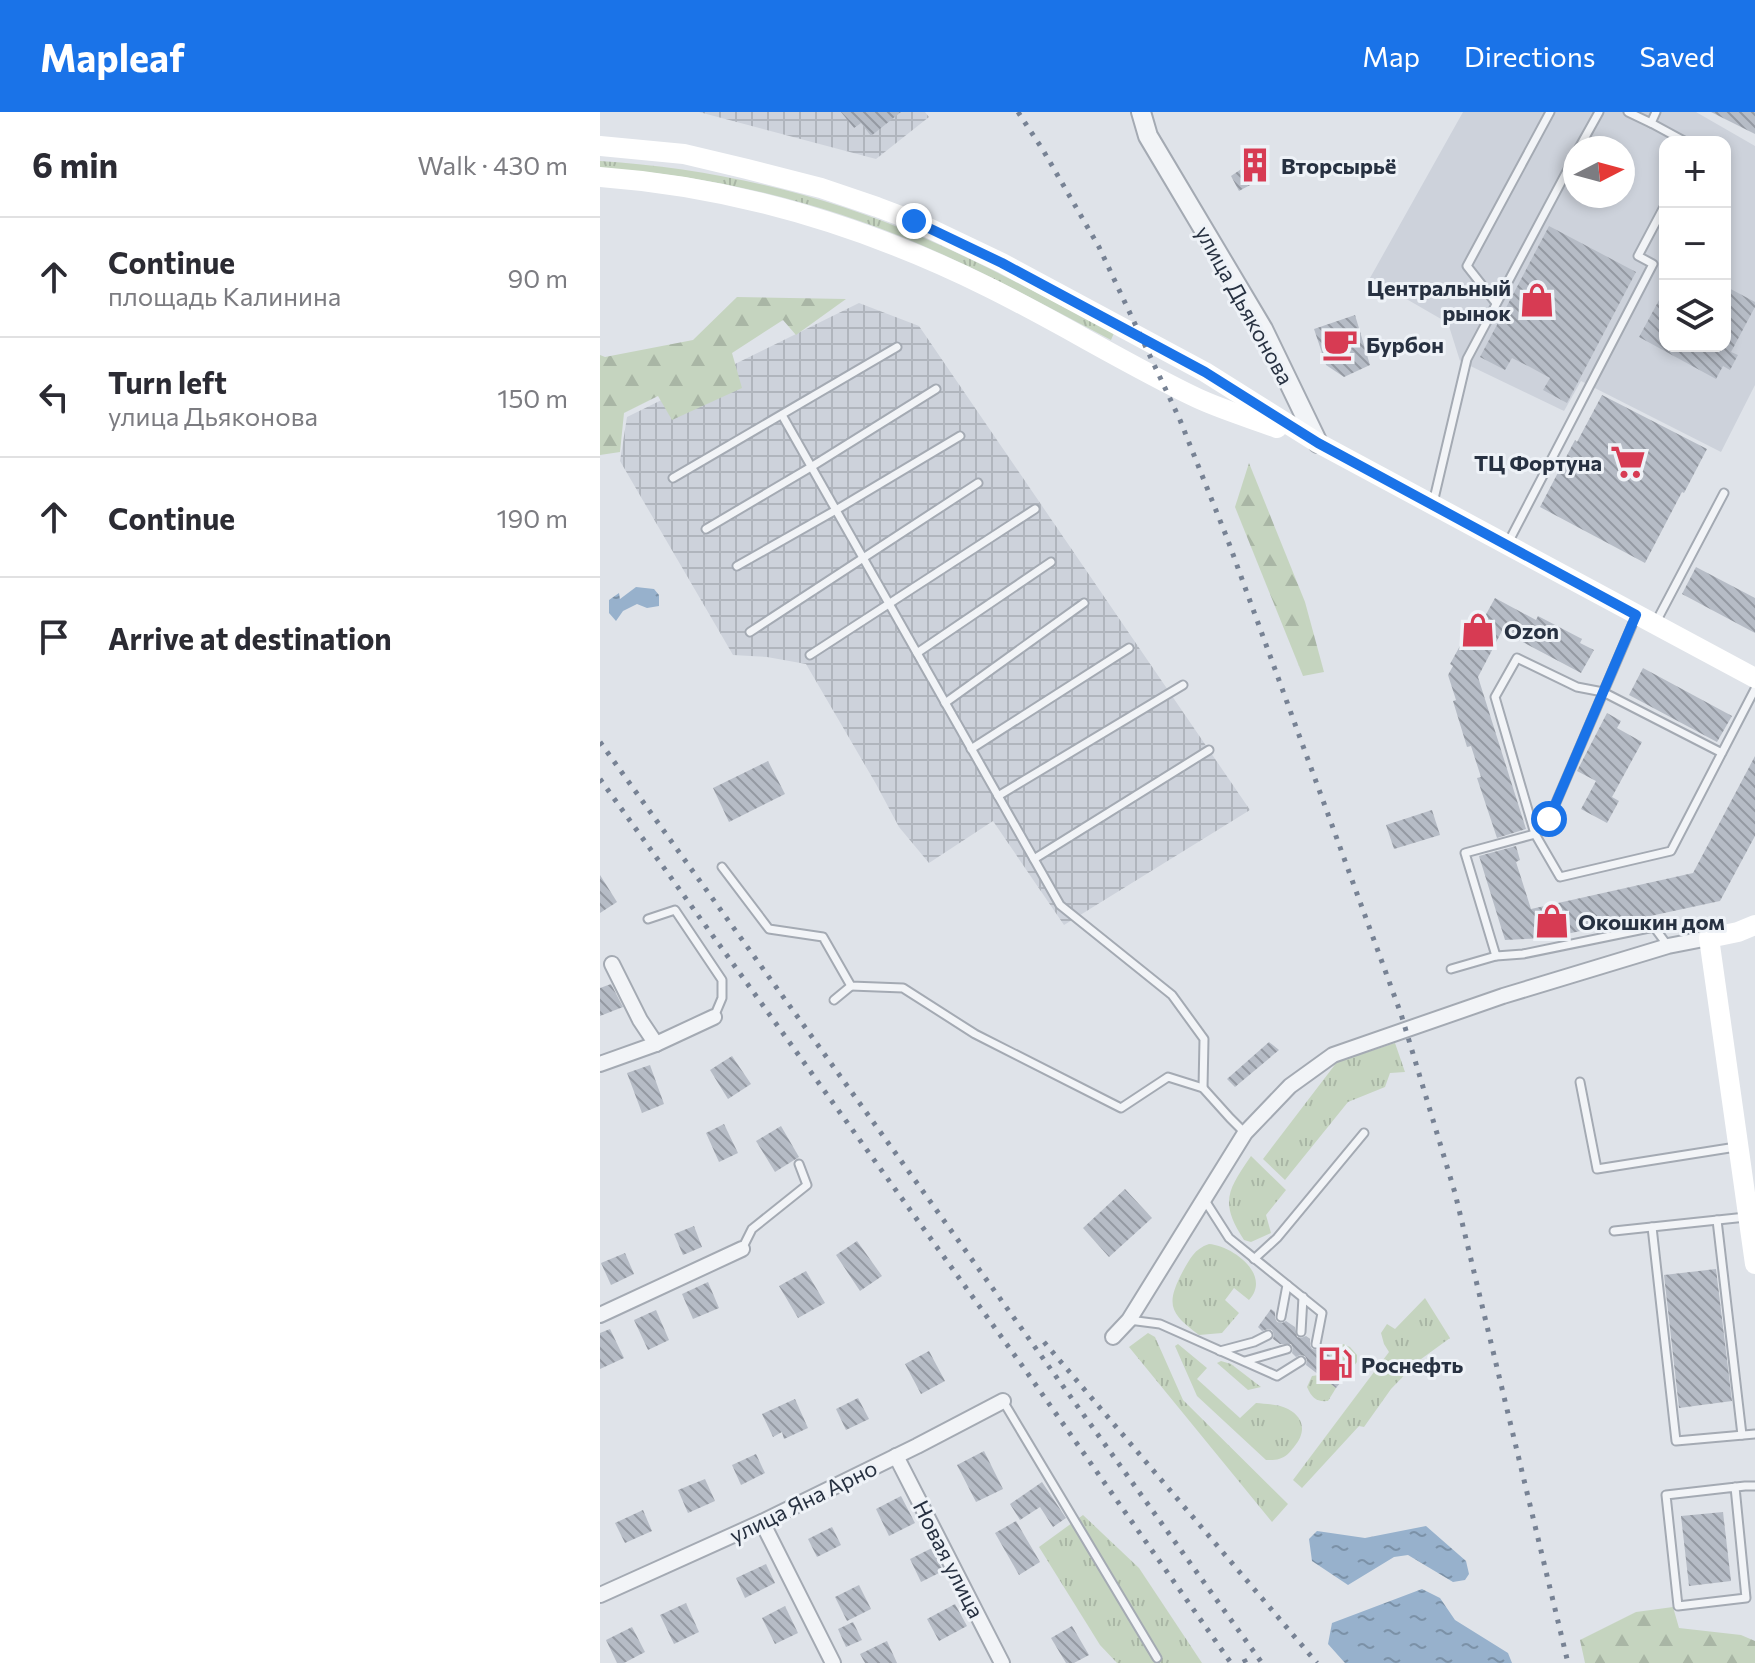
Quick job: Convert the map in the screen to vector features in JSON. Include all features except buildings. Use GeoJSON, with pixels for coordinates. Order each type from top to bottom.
{"type":"FeatureCollection","features":[{"type":"Feature","properties":{"kind":"main road"},"geometry":{"type":"LineString","coordinates":[[600,146],[684,154],[735,166],[821,188],[914,221],[1002,263],[1191,365],[1318,443],[1755,678]]}},
{"type":"Feature","properties":{"kind":"main road"},"geometry":{"type":"LineString","coordinates":[[600,177],[682,186],[799,212],[882,241],[987,286],[1199,398],[1318,443]]}},
{"type":"Feature","properties":{"kind":"main road"},"geometry":{"type":"LineString","coordinates":[[1755,925],[1709,938],[1738,1147],[1750,1207],[1755,1264]]}},
{"type":"Feature","properties":{"kind":"street","name":"улица Дьяконова"},"geometry":{"type":"LineString","coordinates":[[1141,112],[1148,136],[1263,329],[1318,443]]}},
{"type":"Feature","properties":{"kind":"street"},"geometry":{"type":"LineString","coordinates":[[1113,1337],[1129,1320],[1245,1133],[1290,1086],[1333,1055],[1503,996],[1668,946],[1709,938]]}},
{"type":"Feature","properties":{"kind":"street"},"geometry":{"type":"LineString","coordinates":[[612,964],[640,1020],[656,1044]]}},
{"type":"Feature","properties":{"kind":"street"},"geometry":{"type":"LineString","coordinates":[[600,1064],[656,1044],[714,1017]]}},
{"type":"Feature","properties":{"kind":"street"},"geometry":{"type":"LineString","coordinates":[[600,1315],[742,1249]]}},
{"type":"Feature","properties":{"kind":"street","name":"улица Яна Арно"},"geometry":{"type":"LineString","coordinates":[[600,1595],[762,1522],[1003,1401]]}},
{"type":"Feature","properties":{"kind":"street","name":"Новая улица"},"geometry":{"type":"LineString","coordinates":[[896,1456],[1002,1663]]}},
{"type":"Feature","properties":{"kind":"street"},"geometry":{"type":"LineString","coordinates":[[762,1522],[833,1663]]}},
{"type":"Feature","properties":{"kind":"lane"},"geometry":{"type":"LineString","coordinates":[[1496,303],[1467,266],[1550,112]]}},
{"type":"Feature","properties":{"kind":"lane"},"geometry":{"type":"LineString","coordinates":[[1586,136],[1599,112]]}},
{"type":"Feature","properties":{"kind":"lane"},"geometry":{"type":"LineString","coordinates":[[1628,112],[1675,136]]}},
{"type":"Feature","properties":{"kind":"lane"},"geometry":{"type":"LineString","coordinates":[[1651,123],[1656,112]]}},
{"type":"Feature","properties":{"kind":"lane"},"geometry":{"type":"LineString","coordinates":[[1433,505],[1467,359],[1563,178]]}},
{"type":"Feature","properties":{"kind":"lane"},"geometry":{"type":"LineString","coordinates":[[1507,545],[1653,264],[1638,256],[1663,208]]}},
{"type":"Feature","properties":{"kind":"lane"},"geometry":{"type":"LineString","coordinates":[[673,478],[897,347]]}},
{"type":"Feature","properties":{"kind":"lane"},"geometry":{"type":"LineString","coordinates":[[706,529],[936,389]]}},
{"type":"Feature","properties":{"kind":"lane"},"geometry":{"type":"LineString","coordinates":[[782,415],[1060,905],[1172,995],[1204,1039],[1203,1088]]}},
{"type":"Feature","properties":{"kind":"lane"},"geometry":{"type":"LineString","coordinates":[[737,566],[960,436]]}},
{"type":"Feature","properties":{"kind":"lane"},"geometry":{"type":"LineString","coordinates":[[750,632],[978,483]]}},
{"type":"Feature","properties":{"kind":"lane"},"geometry":{"type":"LineString","coordinates":[[1496,956],[1465,853],[1535,834],[1549,819],[1603,692],[1724,493]]}},
{"type":"Feature","properties":{"kind":"lane"},"geometry":{"type":"LineString","coordinates":[[810,655],[1035,509]]}},
{"type":"Feature","properties":{"kind":"lane"},"geometry":{"type":"LineString","coordinates":[[917,653],[1051,562]]}},
{"type":"Feature","properties":{"kind":"lane"},"geometry":{"type":"LineString","coordinates":[[945,703],[1084,603]]}},
{"type":"Feature","properties":{"kind":"lane"},"geometry":{"type":"LineString","coordinates":[[971,749],[1129,648]]}},
{"type":"Feature","properties":{"kind":"lane"},"geometry":{"type":"LineString","coordinates":[[1722,753],[1603,692],[1577,687],[1517,658],[1495,697],[1535,834],[1560,877],[1671,851],[1722,753],[1755,689]]}},
{"type":"Feature","properties":{"kind":"lane"},"geometry":{"type":"LineString","coordinates":[[998,796],[1183,685]]}},
{"type":"Feature","properties":{"kind":"lane"},"geometry":{"type":"LineString","coordinates":[[1034,859],[1209,750]]}},
{"type":"Feature","properties":{"kind":"lane"},"geometry":{"type":"LineString","coordinates":[[722,867],[769,929],[823,937],[851,986]]}},
{"type":"Feature","properties":{"kind":"lane"},"geometry":{"type":"LineString","coordinates":[[648,919],[675,910],[722,980],[722,998],[714,1017]]}},
{"type":"Feature","properties":{"kind":"lane"},"geometry":{"type":"LineString","coordinates":[[1451,969],[1496,956],[1523,954],[1654,927],[1668,946]]}},
{"type":"Feature","properties":{"kind":"lane"},"geometry":{"type":"LineString","coordinates":[[834,1000],[851,986],[903,988],[975,1034],[1121,1108],[1168,1077],[1203,1088],[1245,1133]]}},
{"type":"Feature","properties":{"kind":"lane"},"geometry":{"type":"LineString","coordinates":[[1580,1082],[1597,1169],[1738,1147]]}},
{"type":"Feature","properties":{"kind":"lane"},"geometry":{"type":"LineString","coordinates":[[1254,1259],[1277,1238],[1364,1133]]}},
{"type":"Feature","properties":{"kind":"lane"},"geometry":{"type":"LineString","coordinates":[[742,1249],[752,1229],[807,1185],[799,1164]]}},
{"type":"Feature","properties":{"kind":"lane"},"geometry":{"type":"LineString","coordinates":[[1204,1199],[1229,1238],[1322,1313],[1316,1344]]}},
{"type":"Feature","properties":{"kind":"lane"},"geometry":{"type":"LineString","coordinates":[[1614,1231],[1717,1220],[1750,1207]]}},
{"type":"Feature","properties":{"kind":"lane"},"geometry":{"type":"LineString","coordinates":[[1717,1220],[1742,1435]]}},
{"type":"Feature","properties":{"kind":"lane"},"geometry":{"type":"LineString","coordinates":[[1652,1227],[1676,1441],[1755,1434]]}},
{"type":"Feature","properties":{"kind":"lane"},"geometry":{"type":"LineString","coordinates":[[1281,1317],[1287,1285]]}},
{"type":"Feature","properties":{"kind":"lane"},"geometry":{"type":"LineString","coordinates":[[1301,1332],[1303,1297]]}},
{"type":"Feature","properties":{"kind":"lane"},"geometry":{"type":"LineString","coordinates":[[1129,1320],[1160,1324],[1277,1376],[1301,1361]]}},
{"type":"Feature","properties":{"kind":"lane"},"geometry":{"type":"LineString","coordinates":[[1220,1351],[1268,1335]]}},
{"type":"Feature","properties":{"kind":"lane"},"geometry":{"type":"LineString","coordinates":[[1242,1361],[1287,1349]]}},
{"type":"Feature","properties":{"kind":"lane"},"geometry":{"type":"LineString","coordinates":[[1003,1401],[1157,1658]]}},
{"type":"Feature","properties":{"kind":"lane"},"geometry":{"type":"LineString","coordinates":[[1735,1487],[1746,1598],[1678,1606],[1666,1495],[1735,1487],[1755,1486]]}},
{"type":"Feature","properties":{"kind":"shaded area"},"geometry":{"type":"Polygon","coordinates":[[[699,112],[925,112],[929,117],[876,159],[699,112]]]}},
{"type":"Feature","properties":{"kind":"shaded area","name":"Центральный рынок"},"geometry":{"type":"Polygon","coordinates":[[[1463,112],[1696,112],[1755,146],[1755,385],[1721,452],[1581,381],[1564,411],[1460,361],[1448,323],[1370,278],[1463,112]]]}},
{"type":"Feature","properties":{"kind":"shaded area"},"geometry":{"type":"Polygon","coordinates":[[[859,303],[919,326],[1250,810],[1064,925],[993,821],[929,863],[899,827],[806,664],[733,655],[620,461],[627,417],[859,303]]]}},
{"type":"Feature","properties":{"kind":"green space"},"geometry":{"type":"Polygon","coordinates":[[[600,161],[724,177],[846,208],[948,249],[1114,333],[1111,340],[944,255],[842,215],[723,184],[600,168],[600,161]]]}},
{"type":"Feature","properties":{"kind":"green space"},"geometry":{"type":"Polygon","coordinates":[[[737,297],[846,299],[796,335],[783,320],[732,353],[742,388],[672,420],[658,396],[624,413],[620,452],[600,455],[600,355],[605,357],[693,340],[737,297]]]}},
{"type":"Feature","properties":{"kind":"green space"},"geometry":{"type":"Polygon","coordinates":[[[1249,463],[1305,602],[1324,672],[1303,676],[1235,507],[1249,463]]]}},
{"type":"Feature","properties":{"kind":"green space"},"geometry":{"type":"Polygon","coordinates":[[[1395,1043],[1405,1072],[1390,1073],[1385,1087],[1348,1102],[1285,1180],[1263,1159],[1337,1062],[1395,1043]]]}},
{"type":"Feature","properties":{"kind":"green space"},"geometry":{"type":"Polygon","coordinates":[[[1251,1156],[1286,1190],[1266,1215],[1271,1233],[1251,1242],[1244,1240],[1236,1227],[1229,1206],[1232,1188],[1251,1156]]]}},
{"type":"Feature","properties":{"kind":"green space"},"geometry":{"type":"Polygon","coordinates":[[[1209,1244],[1229,1250],[1247,1263],[1256,1281],[1249,1300],[1234,1288],[1225,1300],[1239,1313],[1222,1333],[1199,1335],[1176,1314],[1173,1300],[1177,1283],[1190,1259],[1209,1244]]]}},
{"type":"Feature","properties":{"kind":"green space"},"geometry":{"type":"Polygon","coordinates":[[[1425,1298],[1450,1338],[1417,1362],[1391,1389],[1364,1427],[1359,1426],[1302,1488],[1293,1480],[1389,1352],[1381,1333],[1387,1324],[1395,1329],[1425,1298]]]}},
{"type":"Feature","properties":{"kind":"green space"},"geometry":{"type":"Polygon","coordinates":[[[1148,1333],[1155,1337],[1183,1400],[1288,1504],[1272,1522],[1129,1347],[1148,1333]]]}},
{"type":"Feature","properties":{"kind":"green space"},"geometry":{"type":"Polygon","coordinates":[[[1178,1344],[1207,1368],[1197,1379],[1240,1418],[1256,1403],[1281,1406],[1298,1417],[1302,1431],[1298,1442],[1284,1457],[1266,1460],[1197,1396],[1175,1346],[1178,1344]]]}},
{"type":"Feature","properties":{"kind":"green space"},"geometry":{"type":"Polygon","coordinates":[[[1343,1344],[1357,1355],[1357,1362],[1350,1371],[1329,1354],[1336,1346],[1343,1344]]]}},
{"type":"Feature","properties":{"kind":"green space"},"geometry":{"type":"Polygon","coordinates":[[[1217,1363],[1231,1364],[1261,1387],[1248,1390],[1217,1363]]]}},
{"type":"Feature","properties":{"kind":"green space"},"geometry":{"type":"Polygon","coordinates":[[[1319,1375],[1336,1388],[1328,1401],[1315,1398],[1307,1387],[1312,1376],[1319,1375]]]}},
{"type":"Feature","properties":{"kind":"green space"},"geometry":{"type":"Polygon","coordinates":[[[1083,1515],[1139,1568],[1202,1663],[1117,1663],[1100,1645],[1039,1547],[1083,1515]]]}},
{"type":"Feature","properties":{"kind":"green space"},"geometry":{"type":"Polygon","coordinates":[[[1673,1607],[1679,1628],[1741,1635],[1755,1641],[1755,1663],[1585,1663],[1580,1640],[1636,1612],[1673,1607]]]}},
{"type":"Feature","properties":{"kind":"water"},"geometry":{"type":"Polygon","coordinates":[[[636,587],[654,589],[659,595],[659,606],[647,608],[637,604],[623,611],[616,621],[609,613],[609,600],[619,593],[620,599],[636,587]]]}},
{"type":"Feature","properties":{"kind":"water"},"geometry":{"type":"Polygon","coordinates":[[[1426,1526],[1466,1561],[1469,1574],[1465,1580],[1453,1582],[1408,1555],[1394,1557],[1348,1585],[1312,1561],[1309,1539],[1317,1531],[1365,1538],[1426,1526]]]}},
{"type":"Feature","properties":{"kind":"water"},"geometry":{"type":"Polygon","coordinates":[[[1422,1589],[1440,1598],[1455,1620],[1508,1653],[1512,1663],[1345,1663],[1328,1644],[1332,1623],[1422,1589]]]}},
{"type":"Feature","properties":{"kind":"railway"},"geometry":{"type":"LineString","coordinates":[[1018,112],[1099,247],[1180,420],[1227,538],[1401,1014],[1455,1193],[1568,1663]]}},
{"type":"Feature","properties":{"kind":"railway"},"geometry":{"type":"LineString","coordinates":[[600,742],[1262,1663]]}},
{"type":"Feature","properties":{"kind":"railway"},"geometry":{"type":"LineString","coordinates":[[600,779],[1026,1371],[1231,1663]]}},
{"type":"Feature","properties":{"kind":"railway"},"geometry":{"type":"LineString","coordinates":[[1044,1342],[1317,1663]]}},
{"type":"Feature","properties":{"kind":"railway"},"geometry":{"type":"LineString","coordinates":[[1244,1659],[1246,1663]]}},
{"type":"Feature","properties":{"kind":"place","name":"Вторсырьё"},"geometry":{"type":"Point","coordinates":[1255,165]}},
{"type":"Feature","properties":{"kind":"place","name":"Центральный рынок"},"geometry":{"type":"Point","coordinates":[1537,300]}},
{"type":"Feature","properties":{"kind":"place","name":"Бурбон"},"geometry":{"type":"Point","coordinates":[1340,344]}},
{"type":"Feature","properties":{"kind":"place","name":"ТЦ Фортуна"},"geometry":{"type":"Point","coordinates":[1628,462]}},
{"type":"Feature","properties":{"kind":"place","name":"Ozon"},"geometry":{"type":"Point","coordinates":[1478,630]}},
{"type":"Feature","properties":{"kind":"place","name":"Окошкин дом"},"geometry":{"type":"Point","coordinates":[1552,921]}},
{"type":"Feature","properties":{"kind":"place","name":"Роснефть"},"geometry":{"type":"Point","coordinates":[1335,1364]}},
{"type":"Feature","properties":{"kind":"route"},"geometry":{"type":"LineString","coordinates":[[914,221],[1002,263],[1205,372],[1318,443],[1636,615],[1549,819]]}}]}
